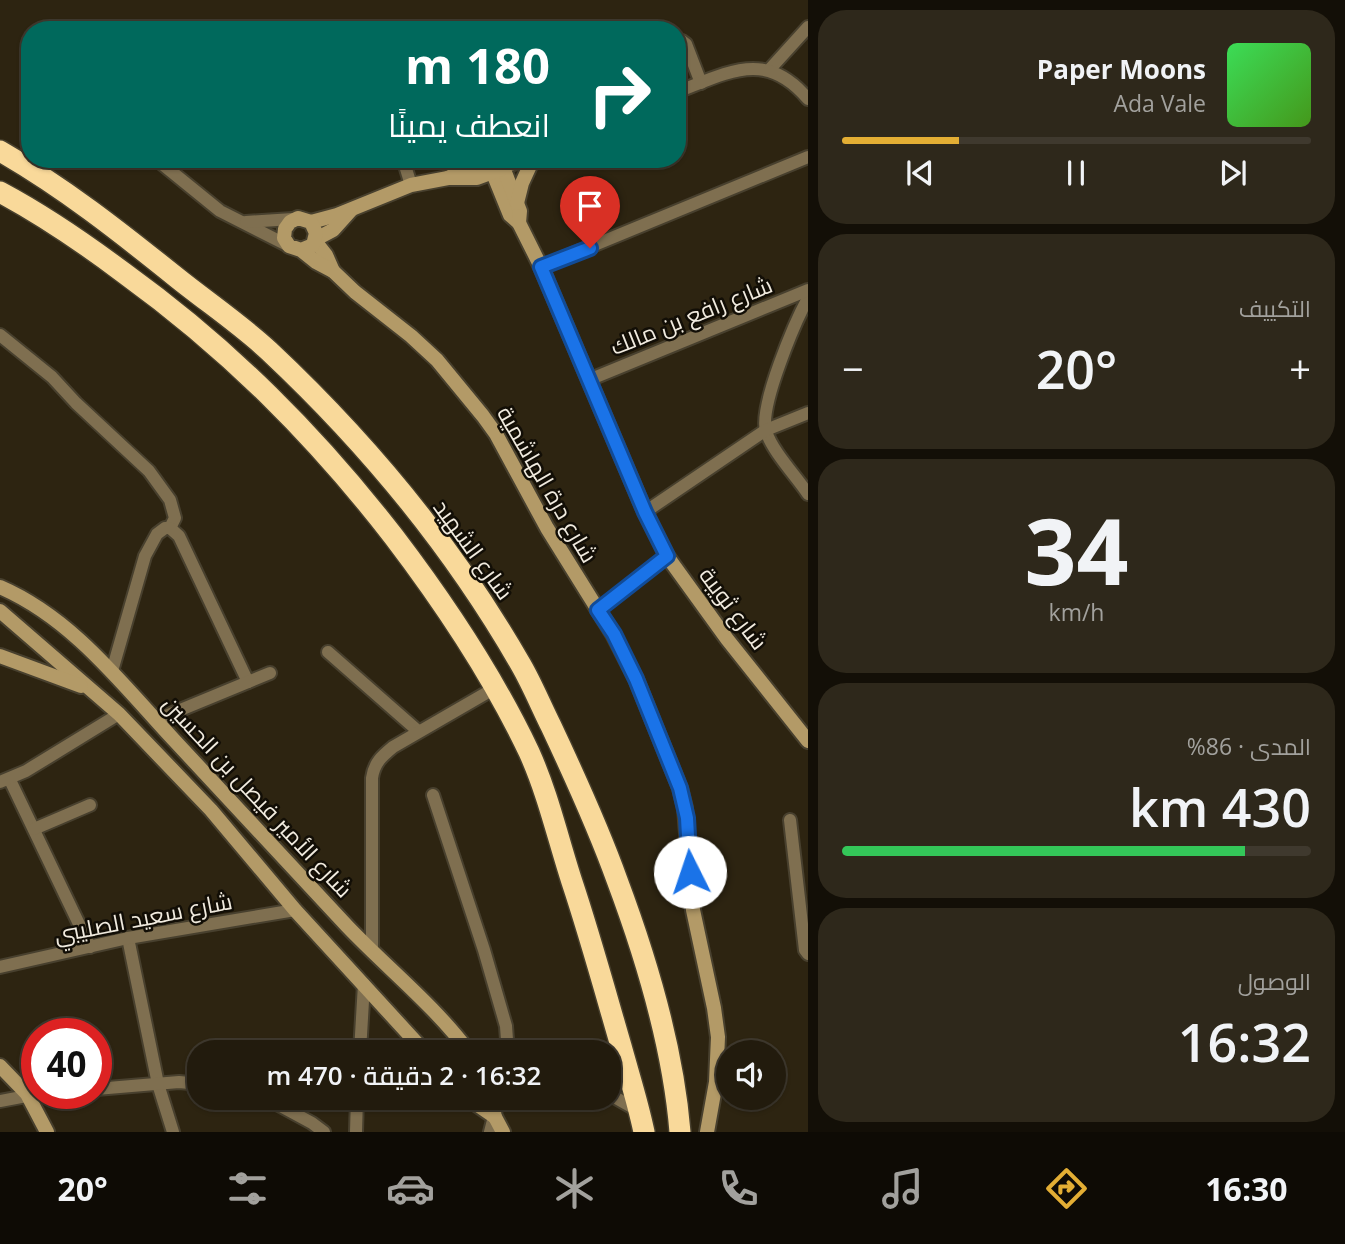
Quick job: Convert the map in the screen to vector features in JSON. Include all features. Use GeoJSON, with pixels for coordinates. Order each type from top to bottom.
{"type":"FeatureCollection","features":[{"type":"Feature","properties":{"kind":"highway","name":"شارع الشهيد"},"geometry":{"type":"LineString","coordinates":[[0,151],[21,163]]}},
{"type":"Feature","properties":{"kind":"highway","name":"شارع الشهيد"},"geometry":{"type":"LineString","coordinates":[[30,168],[105,221],[267,349],[363,447],[418,514],[472,588],[523,668],[590,808],[631,918],[654,992],[685,1130]]}},
{"type":"Feature","properties":{"kind":"highway"},"geometry":{"type":"LineString","coordinates":[[0,192],[46,216],[148,290],[247,373],[341,470],[419,570],[452,617],[495,688],[530,755],[597,960],[619,1040]]}},
{"type":"Feature","properties":{"kind":"highway"},"geometry":{"type":"LineString","coordinates":[[621,1046],[642,1122]]}},
{"type":"Feature","properties":{"kind":"street"},"geometry":{"type":"LineString","coordinates":[[770,69],[808,27]]}},
{"type":"Feature","properties":{"kind":"street"},"geometry":{"type":"LineString","coordinates":[[686,44],[701,83]]}},
{"type":"Feature","properties":{"kind":"street"},"geometry":{"type":"LineString","coordinates":[[686,89],[745,70],[770,69],[795,84],[808,99]]}},
{"type":"Feature","properties":{"kind":"street"},"geometry":{"type":"LineString","coordinates":[[541,267],[808,157]]}},
{"type":"Feature","properties":{"kind":"street"},"geometry":{"type":"LineString","coordinates":[[167,168],[220,211],[295,248],[310,248],[315,240],[333,230],[352,209]]}},
{"type":"Feature","properties":{"kind":"street"},"geometry":{"type":"LineString","coordinates":[[405,168],[411,185]]}},
{"type":"Feature","properties":{"kind":"street"},"geometry":{"type":"LineString","coordinates":[[311,222],[411,185],[448,178],[467,179],[488,168]]}},
{"type":"Feature","properties":{"kind":"street","name":"شارع ثويبة"},"geometry":{"type":"LineString","coordinates":[[497,168],[510,215],[519,223],[541,267],[591,379],[645,512],[667,556],[727,639],[808,741]]}},
{"type":"Feature","properties":{"kind":"street","name":"شارع ثويبة"},"geometry":{"type":"LineString","coordinates":[[498,168],[517,203],[521,215],[519,223]]}},
{"type":"Feature","properties":{"kind":"street"},"geometry":{"type":"LineString","coordinates":[[517,203],[529,168]]}},
{"type":"Feature","properties":{"kind":"street"},"geometry":{"type":"LineString","coordinates":[[243,222],[303,218],[315,227],[315,240]]}},
{"type":"Feature","properties":{"kind":"street"},"geometry":{"type":"LineString","coordinates":[[293,219],[285,229],[284,238],[295,248]]}},
{"type":"Feature","properties":{"kind":"street","name":"شارع درة الهاشمية"},"geometry":{"type":"LineString","coordinates":[[315,240],[333,271]]}},
{"type":"Feature","properties":{"kind":"street","name":"شارع درة الهاشمية"},"geometry":{"type":"LineString","coordinates":[[295,248],[333,271],[355,292],[425,347],[483,416],[496,434],[547,528],[614,634],[641,692],[680,788],[685,807],[694,910],[718,1037],[716,1082],[707,1132]]}},
{"type":"Feature","properties":{"kind":"street","name":"شارع رافع بن مالك"},"geometry":{"type":"LineString","coordinates":[[591,379],[808,290]]}},
{"type":"Feature","properties":{"kind":"street"},"geometry":{"type":"LineString","coordinates":[[808,298],[792,332],[765,415],[766,430],[808,494]]}},
{"type":"Feature","properties":{"kind":"street"},"geometry":{"type":"LineString","coordinates":[[0,335],[52,377],[149,471],[170,500],[175,518],[170,528]]}},
{"type":"Feature","properties":{"kind":"street"},"geometry":{"type":"LineString","coordinates":[[645,512],[766,430],[808,413]]}},
{"type":"Feature","properties":{"kind":"street"},"geometry":{"type":"LineString","coordinates":[[112,671],[148,547],[160,530],[170,528]]}},
{"type":"Feature","properties":{"kind":"street"},"geometry":{"type":"LineString","coordinates":[[170,528],[178,536],[248,682]]}},
{"type":"Feature","properties":{"kind":"street"},"geometry":{"type":"LineString","coordinates":[[598,610],[667,556]]}},
{"type":"Feature","properties":{"kind":"street","name":"شارع الأمير فيصل بن الحسين"},"geometry":{"type":"LineString","coordinates":[[0,587],[58,622],[112,671],[372,952],[458,1040]]}},
{"type":"Feature","properties":{"kind":"street","name":"شارع الأمير فيصل بن الحسين"},"geometry":{"type":"LineString","coordinates":[[0,611],[119,714],[211,810],[295,909],[414,1040]]}},
{"type":"Feature","properties":{"kind":"street"},"geometry":{"type":"LineString","coordinates":[[328,652],[418,731]]}},
{"type":"Feature","properties":{"kind":"street"},"geometry":{"type":"LineString","coordinates":[[0,656],[89,690]]}},
{"type":"Feature","properties":{"kind":"street"},"geometry":{"type":"LineString","coordinates":[[156,720],[270,673]]}},
{"type":"Feature","properties":{"kind":"street"},"geometry":{"type":"LineString","coordinates":[[372,952],[372,772],[384,754],[418,731],[495,688]]}},
{"type":"Feature","properties":{"kind":"street"},"geometry":{"type":"LineString","coordinates":[[90,947],[34,829],[5,781],[119,714]]}},
{"type":"Feature","properties":{"kind":"street"},"geometry":{"type":"LineString","coordinates":[[433,796],[484,950],[506,1026],[507,1040]]}},
{"type":"Feature","properties":{"kind":"street"},"geometry":{"type":"LineString","coordinates":[[34,829],[90,805]]}},
{"type":"Feature","properties":{"kind":"street"},"geometry":{"type":"LineString","coordinates":[[790,820],[805,950],[808,954]]}},
{"type":"Feature","properties":{"kind":"street","name":"شارع سعيد الصليبي"},"geometry":{"type":"LineString","coordinates":[[0,967],[128,938],[295,909]]}},
{"type":"Feature","properties":{"kind":"street"},"geometry":{"type":"LineString","coordinates":[[128,938],[159,1084],[173,1132]]}},
{"type":"Feature","properties":{"kind":"street"},"geometry":{"type":"LineString","coordinates":[[361,1040],[364,984]]}},
{"type":"Feature","properties":{"kind":"street"},"geometry":{"type":"LineString","coordinates":[[0,1066],[21,1084]]}},
{"type":"Feature","properties":{"kind":"street"},"geometry":{"type":"LineString","coordinates":[[112,1088],[187,1083]]}},
{"type":"Feature","properties":{"kind":"street"},"geometry":{"type":"LineString","coordinates":[[0,1101],[21,1096]]}},
{"type":"Feature","properties":{"kind":"street"},"geometry":{"type":"LineString","coordinates":[[621,1104],[642,1122]]}},
{"type":"Feature","properties":{"kind":"street"},"geometry":{"type":"LineString","coordinates":[[38,1109],[47,1132]]}},
{"type":"Feature","properties":{"kind":"street"},"geometry":{"type":"LineString","coordinates":[[288,1110],[324,1132]]}},
{"type":"Feature","properties":{"kind":"street"},"geometry":{"type":"LineString","coordinates":[[356,1132],[357,1110]]}},
{"type":"Feature","properties":{"kind":"street"},"geometry":{"type":"LineString","coordinates":[[485,1110],[495,1117]]}},
{"type":"Feature","properties":{"kind":"street"},"geometry":{"type":"LineString","coordinates":[[493,1110],[503,1132]]}},
{"type":"Feature","properties":{"kind":"street"},"geometry":{"type":"LineString","coordinates":[[490,1132],[496,1110]]}},
{"type":"Feature","properties":{"kind":"route"},"geometry":{"type":"LineString","coordinates":[[590,248],[541,267],[591,379],[645,512],[667,556],[598,610],[614,634],[636,679],[680,788],[687,818],[690,872]]}}]}
